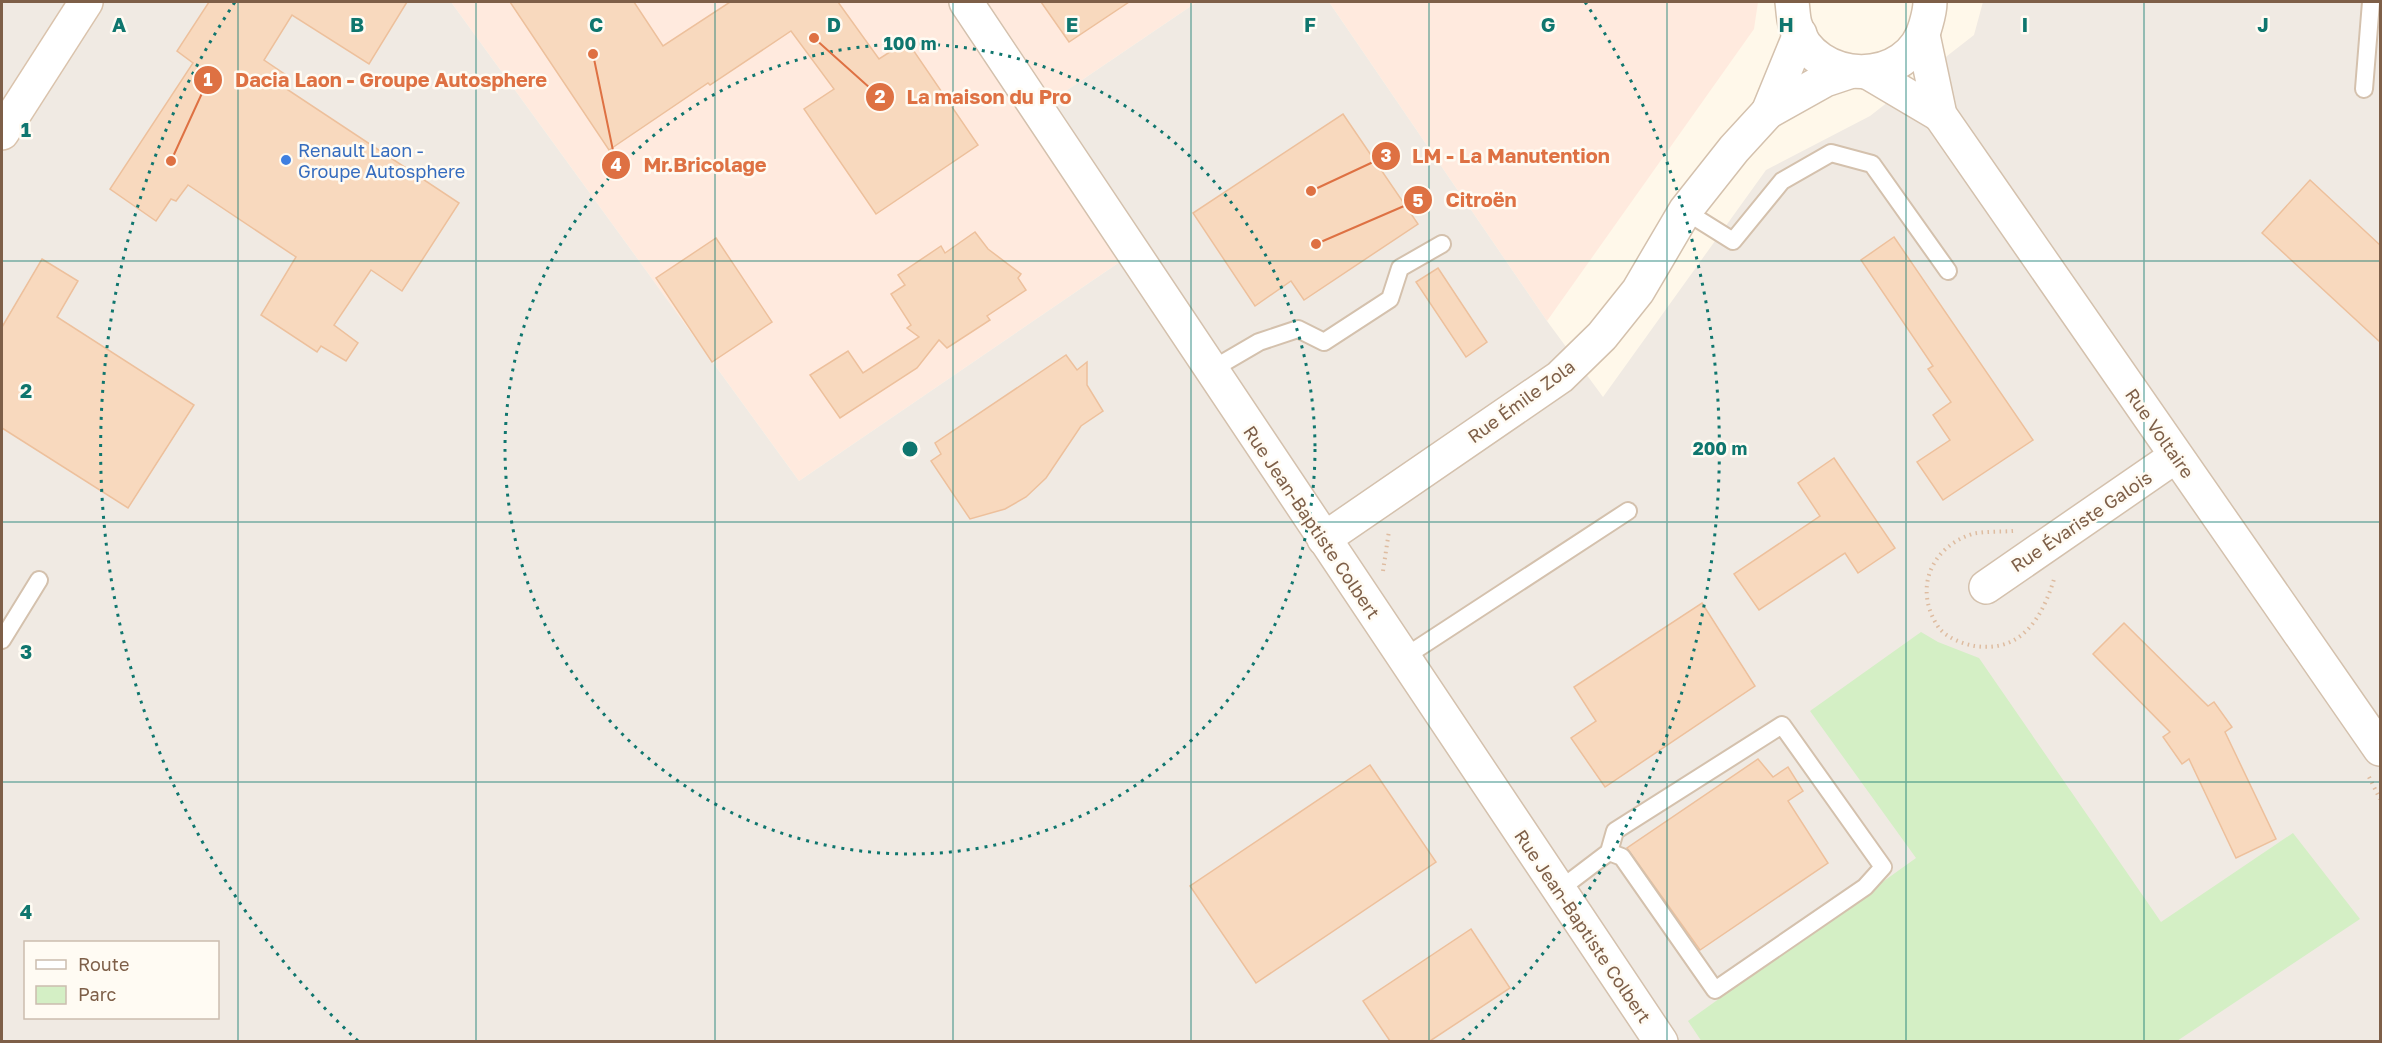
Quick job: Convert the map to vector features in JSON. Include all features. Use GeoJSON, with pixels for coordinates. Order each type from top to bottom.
{"type":"FeatureCollection","features":[{"type":"Feature","properties":{"kind":"street"},"geometry":{"type":"LineString","coordinates":[[2,133],[86,2]]}},
{"type":"Feature","properties":{"kind":"street","name":"Rue Jean-Baptiste Colbert"},"geometry":{"type":"LineString","coordinates":[[966,2],[1661,1041]]}},
{"type":"Feature","properties":{"kind":"street"},"geometry":{"type":"LineString","coordinates":[[1792,2],[1795,25],[1800,34]]}},
{"type":"Feature","properties":{"kind":"street"},"geometry":{"type":"LineString","coordinates":[[1923,35],[1930,2]]}},
{"type":"Feature","properties":{"kind":"street","name":"Rue Voltaire"},"geometry":{"type":"LineString","coordinates":[[1800,34],[1806,46],[1824,63],[1859,72],[1941,115]]}},
{"type":"Feature","properties":{"kind":"street","name":"Rue Émile Zola"},"geometry":{"type":"LineString","coordinates":[[1768,112],[1800,34]]}},
{"type":"Feature","properties":{"kind":"street","name":"Rue Voltaire"},"geometry":{"type":"LineString","coordinates":[[1923,35],[1941,115],[2380,749]]}},
{"type":"Feature","properties":{"kind":"street","name":"Rue Émile Zola"},"geometry":{"type":"LineString","coordinates":[[1324,539],[1560,377],[1602,336],[1638,291],[1685,211],[1734,149],[1768,112],[1825,80],[1891,66],[1910,53],[1923,35]]}},
{"type":"Feature","properties":{"kind":"street","name":"Rue Évariste Galois"},"geometry":{"type":"LineString","coordinates":[[1986,587],[2176,456]]}},
{"type":"Feature","properties":{"kind":"lane"},"geometry":{"type":"LineString","coordinates":[[2364,89],[2371,2]]}},
{"type":"Feature","properties":{"kind":"lane"},"geometry":{"type":"LineString","coordinates":[[1685,211],[1733,242],[1782,181],[1831,153],[1872,164],[1948,271]]}},
{"type":"Feature","properties":{"kind":"lane"},"geometry":{"type":"LineString","coordinates":[[1211,370],[1259,342],[1298,329],[1324,342],[1390,299],[1400,268],[1442,244]]}},
{"type":"Feature","properties":{"kind":"lane"},"geometry":{"type":"LineString","coordinates":[[1403,658],[1628,511]]}},
{"type":"Feature","properties":{"kind":"lane"},"geometry":{"type":"LineString","coordinates":[[2,640],[39,580]]}},
{"type":"Feature","properties":{"kind":"lane"},"geometry":{"type":"LineString","coordinates":[[1559,890],[1609,852],[1615,831],[1782,725],[1883,867],[1864,887],[1715,990],[1622,857],[1609,852]]}},
{"type":"Feature","properties":{"kind":"shaded area"},"geometry":{"type":"Polygon","coordinates":[[[2,2],[451,2],[799,481],[1127,257],[1029,116],[1197,2],[1329,2],[1547,321],[1603,397],[1766,170],[1870,116],[1974,35],[1983,2],[2380,2],[2380,1041],[2,1042],[2,2]]]}},
{"type":"Feature","properties":{"kind":"shaded area"},"geometry":{"type":"Polygon","coordinates":[[[451,2],[1197,2],[1029,116],[1127,257],[799,481],[451,2]]]}},
{"type":"Feature","properties":{"kind":"shaded area"},"geometry":{"type":"Polygon","coordinates":[[[1329,2],[1758,2],[1754,29],[1547,321],[1329,2]]]}},
{"type":"Feature","properties":{"kind":"green space"},"geometry":{"type":"Polygon","coordinates":[[[1921,632],[1938,642],[1979,658],[2161,922],[2293,833],[2360,919],[2177,1041],[1702,1042],[1688,1021],[1916,858],[1810,711],[1921,632]]]}},
{"type":"Feature","properties":{"kind":"building"},"geometry":{"type":"Polygon","coordinates":[[[209,2],[407,2],[369,64],[292,15],[264,60],[286,75],[279,84],[459,203],[402,291],[371,270],[334,325],[358,343],[346,361],[321,346],[317,352],[261,315],[296,257],[188,185],[176,201],[171,199],[156,221],[110,189],[193,63],[177,51],[209,2]]]}},
{"type":"Feature","properties":{"kind":"building"},"geometry":{"type":"Polygon","coordinates":[[[510,2],[634,2],[663,46],[730,2],[838,2],[879,59],[907,41],[978,145],[876,214],[804,109],[834,89],[791,31],[710,85],[708,83],[609,150],[510,2]]]}},
{"type":"Feature","properties":{"kind":"building"},"geometry":{"type":"Polygon","coordinates":[[[1041,2],[1129,2],[1069,42],[1041,2]]]}},
{"type":"Feature","properties":{"kind":"building"},"geometry":{"type":"Polygon","coordinates":[[[1343,114],[1418,224],[1304,300],[1291,281],[1255,306],[1193,213],[1343,114]]]}},
{"type":"Feature","properties":{"kind":"building"},"geometry":{"type":"Polygon","coordinates":[[[2310,180],[2380,245],[2380,342],[2262,233],[2310,180]]]}},
{"type":"Feature","properties":{"kind":"building"},"geometry":{"type":"Polygon","coordinates":[[[975,232],[988,249],[1021,274],[1018,278],[1026,290],[987,316],[990,320],[947,348],[939,340],[917,368],[840,418],[810,375],[848,351],[863,373],[919,337],[907,328],[911,325],[891,294],[905,285],[898,275],[941,246],[945,253],[975,232]]]}},
{"type":"Feature","properties":{"kind":"building"},"geometry":{"type":"Polygon","coordinates":[[[1894,237],[2033,440],[1943,500],[1917,462],[1950,440],[1933,415],[1951,402],[1928,369],[1933,366],[1861,260],[1894,237]]]}},
{"type":"Feature","properties":{"kind":"building"},"geometry":{"type":"Polygon","coordinates":[[[716,238],[772,322],[712,362],[656,278],[716,238]]]}},
{"type":"Feature","properties":{"kind":"building"},"geometry":{"type":"Polygon","coordinates":[[[42,259],[78,281],[57,317],[194,405],[128,508],[2,428],[2,327],[42,259]]]}},
{"type":"Feature","properties":{"kind":"building"},"geometry":{"type":"Polygon","coordinates":[[[1438,268],[1487,342],[1466,357],[1416,282],[1438,268]]]}},
{"type":"Feature","properties":{"kind":"building"},"geometry":{"type":"Polygon","coordinates":[[[1066,355],[1077,370],[1087,362],[1087,385],[1103,411],[1081,426],[1046,478],[1026,497],[1005,509],[970,519],[931,461],[941,454],[935,443],[1066,355]]]}},
{"type":"Feature","properties":{"kind":"building"},"geometry":{"type":"Polygon","coordinates":[[[1834,458],[1895,548],[1858,573],[1845,553],[1759,610],[1734,574],[1820,516],[1798,483],[1834,458]]]}},
{"type":"Feature","properties":{"kind":"building"},"geometry":{"type":"Polygon","coordinates":[[[1702,603],[1755,686],[1605,787],[1571,738],[1596,721],[1574,687],[1702,603]]]}},
{"type":"Feature","properties":{"kind":"building"},"geometry":{"type":"Polygon","coordinates":[[[2124,623],[2208,706],[2214,702],[2232,727],[2225,732],[2276,839],[2236,858],[2189,759],[2182,764],[2163,737],[2170,732],[2093,654],[2124,623]]]}},
{"type":"Feature","properties":{"kind":"building"},"geometry":{"type":"Polygon","coordinates":[[[1758,759],[1773,777],[1788,767],[1803,791],[1788,801],[1828,863],[1700,950],[1627,848],[1758,759]]]}},
{"type":"Feature","properties":{"kind":"building"},"geometry":{"type":"Polygon","coordinates":[[[1370,765],[1436,862],[1256,983],[1190,886],[1370,765]]]}},
{"type":"Feature","properties":{"kind":"building"},"geometry":{"type":"Polygon","coordinates":[[[1471,929],[1510,988],[1430,1041],[1390,1041],[1363,1001],[1471,929]]]}},
{"type":"Feature","properties":{"kind":"place","name":"La maison du Pro"},"geometry":{"type":"Point","coordinates":[814,38]}},
{"type":"Feature","properties":{"kind":"place","name":"Mr.Bricolage"},"geometry":{"type":"Point","coordinates":[593,54]}},
{"type":"Feature","properties":{"kind":"place","name":"Renault Laon - Groupe Autosphere"},"geometry":{"type":"Point","coordinates":[286,160]}},
{"type":"Feature","properties":{"kind":"place","name":"Dacia Laon - Groupe Autosphere"},"geometry":{"type":"Point","coordinates":[171,161]}},
{"type":"Feature","properties":{"kind":"place","name":"LM - La Manutention"},"geometry":{"type":"Point","coordinates":[1311,191]}},
{"type":"Feature","properties":{"kind":"place","name":"Citroën"},"geometry":{"type":"Point","coordinates":[1316,244]}}]}
